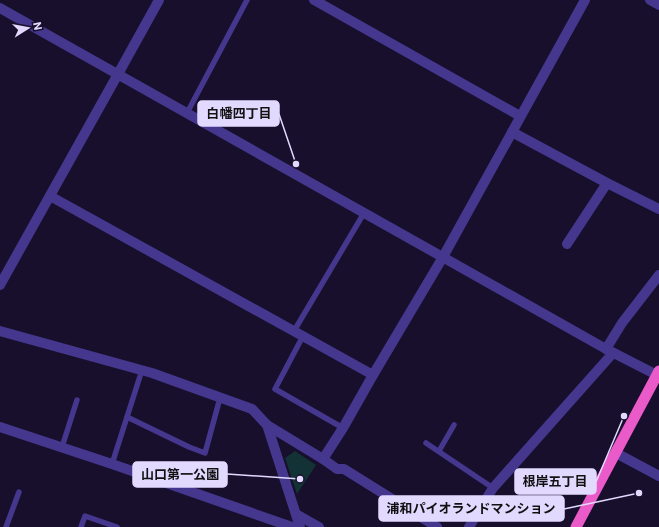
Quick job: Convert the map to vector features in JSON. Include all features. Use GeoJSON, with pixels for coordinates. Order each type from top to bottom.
{"type":"FeatureCollection","features":[{"type":"Feature","properties":{"kind":"highway"},"geometry":{"type":"LineString","coordinates":[[576,527],[658,373]]}},
{"type":"Feature","properties":{"kind":"street"},"geometry":{"type":"LineString","coordinates":[[0,285],[159,0]]}},
{"type":"Feature","properties":{"kind":"street"},"geometry":{"type":"LineString","coordinates":[[314,0],[520,116]]}},
{"type":"Feature","properties":{"kind":"street"},"geometry":{"type":"LineString","coordinates":[[323,459],[343,428],[443,256],[585,0]]}},
{"type":"Feature","properties":{"kind":"street"},"geometry":{"type":"LineString","coordinates":[[650,0],[659,5]]}},
{"type":"Feature","properties":{"kind":"street"},"geometry":{"type":"LineString","coordinates":[[0,8],[610,351],[658,373]]}},
{"type":"Feature","properties":{"kind":"street"},"geometry":{"type":"LineString","coordinates":[[512,132],[659,209]]}},
{"type":"Feature","properties":{"kind":"street"},"geometry":{"type":"LineString","coordinates":[[567,244],[607,183]]}},
{"type":"Feature","properties":{"kind":"street"},"geometry":{"type":"LineString","coordinates":[[50,196],[373,375]]}},
{"type":"Feature","properties":{"kind":"street"},"geometry":{"type":"LineString","coordinates":[[469,527],[493,488],[610,351],[622,323],[659,275]]}},
{"type":"Feature","properties":{"kind":"street"},"geometry":{"type":"LineString","coordinates":[[0,331],[142,370],[252,409],[267,425],[337,469],[344,470],[437,527]]}},
{"type":"Feature","properties":{"kind":"street"},"geometry":{"type":"LineString","coordinates":[[267,425],[300,527]]}},
{"type":"Feature","properties":{"kind":"street"},"geometry":{"type":"LineString","coordinates":[[0,427],[112,464],[292,527]]}},
{"type":"Feature","properties":{"kind":"street"},"geometry":{"type":"LineString","coordinates":[[616,453],[659,476]]}},
{"type":"Feature","properties":{"kind":"street"},"geometry":{"type":"LineString","coordinates":[[296,514],[319,527]]}},
{"type":"Feature","properties":{"kind":"lane"},"geometry":{"type":"LineString","coordinates":[[187,113],[247,0]]}},
{"type":"Feature","properties":{"kind":"lane"},"geometry":{"type":"LineString","coordinates":[[294,331],[364,213]]}},
{"type":"Feature","properties":{"kind":"lane"},"geometry":{"type":"LineString","coordinates":[[304,336],[275,389],[343,428]]}},
{"type":"Feature","properties":{"kind":"lane"},"geometry":{"type":"LineString","coordinates":[[112,464],[142,370]]}},
{"type":"Feature","properties":{"kind":"lane"},"geometry":{"type":"LineString","coordinates":[[127,417],[189,447],[205,453],[220,398]]}},
{"type":"Feature","properties":{"kind":"lane"},"geometry":{"type":"LineString","coordinates":[[62,447],[77,400]]}},
{"type":"Feature","properties":{"kind":"lane"},"geometry":{"type":"LineString","coordinates":[[439,451],[454,425]]}},
{"type":"Feature","properties":{"kind":"lane"},"geometry":{"type":"LineString","coordinates":[[426,443],[493,488]]}},
{"type":"Feature","properties":{"kind":"lane"},"geometry":{"type":"LineString","coordinates":[[6,527],[19,492]]}},
{"type":"Feature","properties":{"kind":"lane"},"geometry":{"type":"LineString","coordinates":[[81,527],[84,516],[116,527]]}},
{"type":"Feature","properties":{"kind":"green space"},"geometry":{"type":"Polygon","coordinates":[[[295,451],[316,465],[297,494],[285,458],[295,451]]]}},
{"type":"Feature","properties":{"kind":"place","name":"白幡四丁目"},"geometry":{"type":"Point","coordinates":[296,164]}},
{"type":"Feature","properties":{"kind":"place","name":"根岸五丁目"},"geometry":{"type":"Point","coordinates":[624,416]}},
{"type":"Feature","properties":{"kind":"place","name":"山口第一公園"},"geometry":{"type":"Point","coordinates":[300,479]}},
{"type":"Feature","properties":{"kind":"place","name":"浦和パイオランドマンション"},"geometry":{"type":"Point","coordinates":[639,493]}}]}
